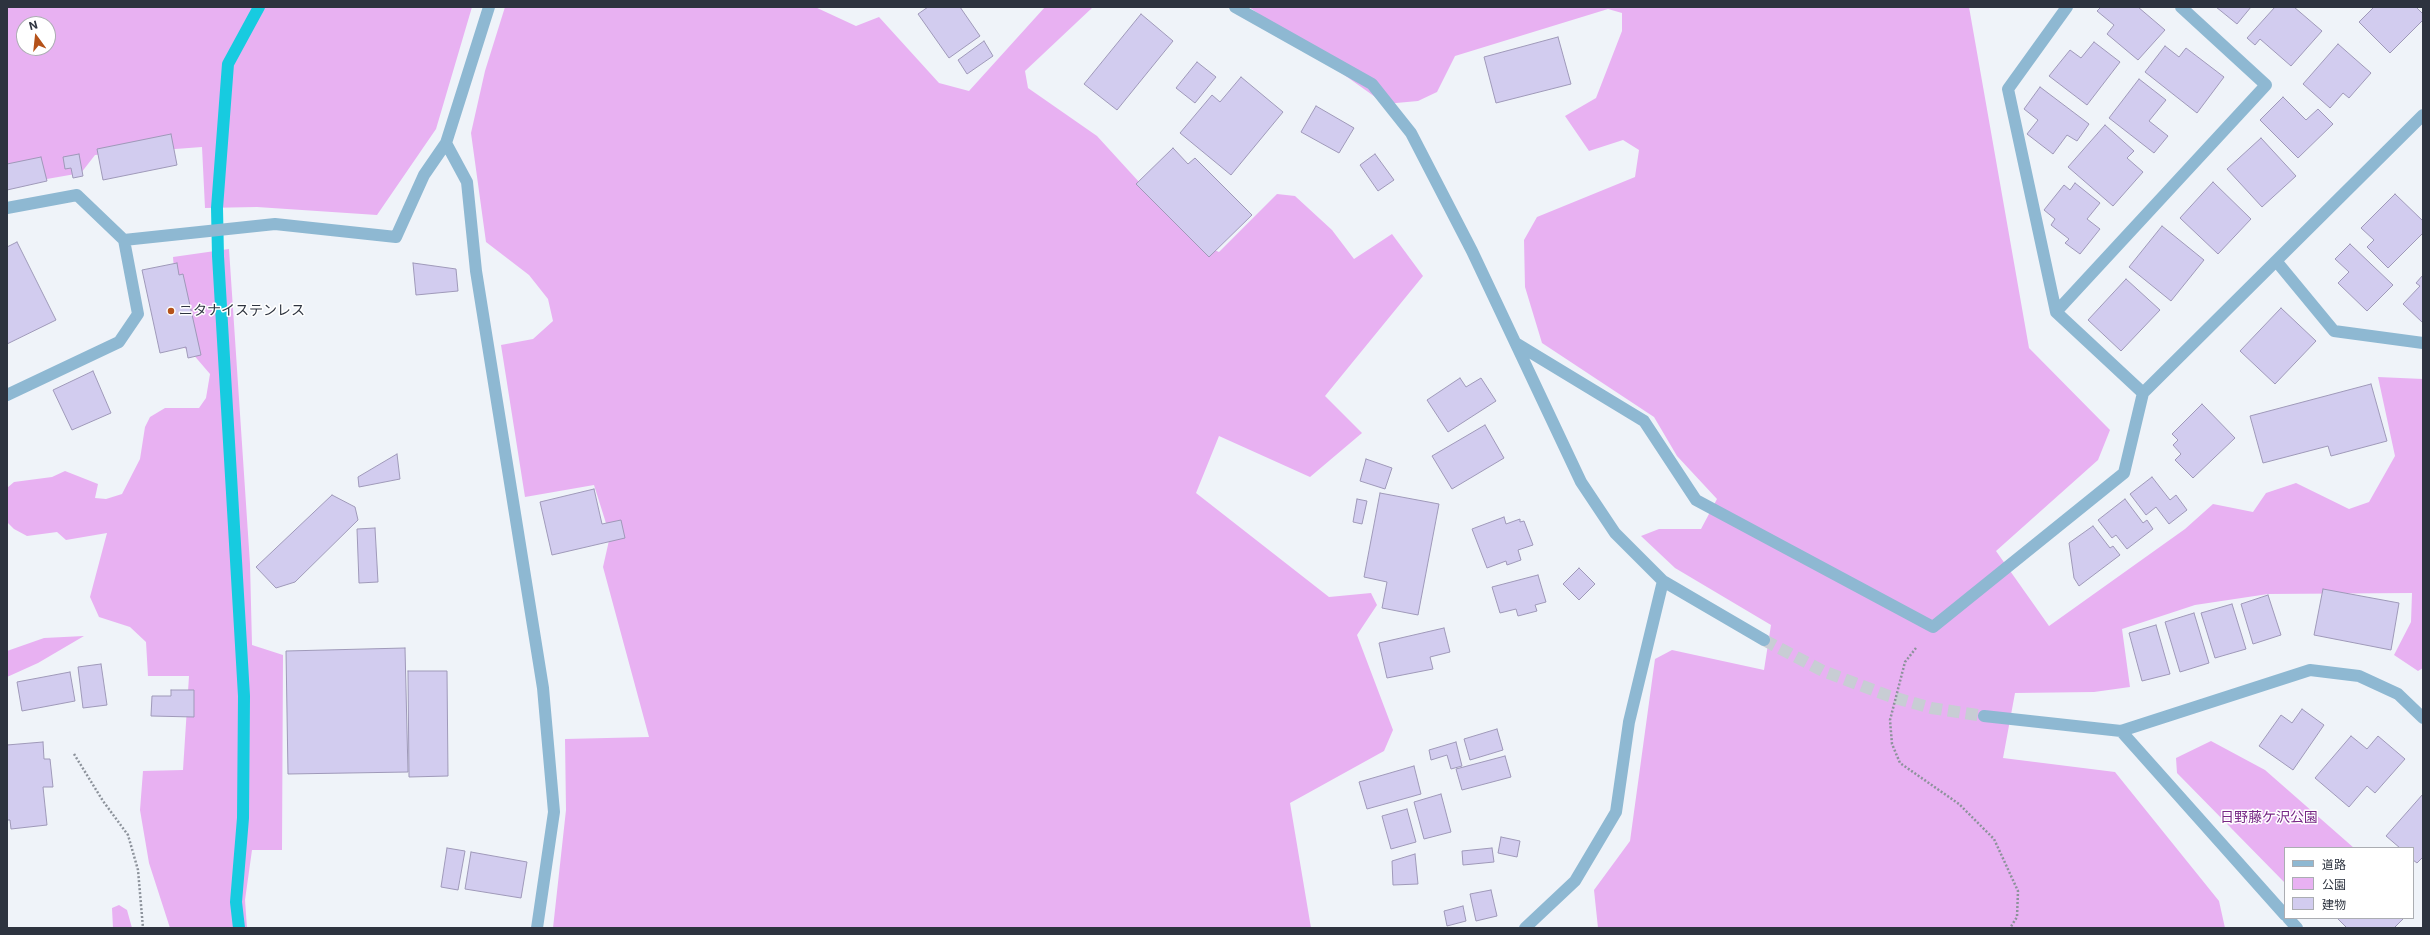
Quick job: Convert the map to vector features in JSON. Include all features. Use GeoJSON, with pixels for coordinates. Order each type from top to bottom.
{"type":"FeatureCollection","features":[{"type":"Feature","properties":{"kind":"street"},"geometry":{"type":"LineString","coordinates":[[124,240],[275,224],[396,237],[424,176],[446,143],[489,7]]}},
{"type":"Feature","properties":{"kind":"street"},"geometry":{"type":"LineString","coordinates":[[1235,7],[1372,84],[1411,133],[1517,344],[1581,482],[1615,533],[1663,581],[1764,640]]}},
{"type":"Feature","properties":{"kind":"street"},"geometry":{"type":"LineString","coordinates":[[2067,7],[2008,89],[2056,312],[2143,393]]}},
{"type":"Feature","properties":{"kind":"street"},"geometry":{"type":"LineString","coordinates":[[2056,312],[2266,86],[2181,7]]}},
{"type":"Feature","properties":{"kind":"street"},"geometry":{"type":"LineString","coordinates":[[1517,344],[1644,421],[1696,500],[1933,626],[2124,473],[2143,393],[2277,262],[2423,115]]}},
{"type":"Feature","properties":{"kind":"street"},"geometry":{"type":"LineString","coordinates":[[446,143],[467,182],[476,271],[543,688],[554,812],[537,928]]}},
{"type":"Feature","properties":{"kind":"street"},"geometry":{"type":"LineString","coordinates":[[7,208],[77,195],[124,240],[138,314],[119,342],[7,394]]}},
{"type":"Feature","properties":{"kind":"street"},"geometry":{"type":"LineString","coordinates":[[2277,262],[2334,331],[2423,344]]}},
{"type":"Feature","properties":{"kind":"street"},"geometry":{"type":"LineString","coordinates":[[1525,928],[1575,881],[1616,812],[1629,722],[1663,581]]}},
{"type":"Feature","properties":{"kind":"street"},"geometry":{"type":"LineString","coordinates":[[1984,716],[2121,731],[2310,670],[2359,676],[2398,694],[2423,718]]}},
{"type":"Feature","properties":{"kind":"street"},"geometry":{"type":"LineString","coordinates":[[2121,731],[2284,914]]}},
{"type":"Feature","properties":{"kind":"street"},"geometry":{"type":"LineString","coordinates":[[2289,919],[2296,928]]}},
{"type":"Feature","properties":{"kind":"path"},"geometry":{"type":"LineString","coordinates":[[1933,626],[1905,662],[1890,720],[1892,744],[1900,763],[1959,804],[1994,839],[2018,891],[2017,917],[2010,928]]}},
{"type":"Feature","properties":{"kind":"path"},"geometry":{"type":"LineString","coordinates":[[74,754],[103,801],[128,835],[138,870],[143,928]]}},
{"type":"Feature","properties":{"kind":"green space"},"geometry":{"type":"Polygon","coordinates":[[[7,7],[472,7],[436,129],[377,215],[257,207],[205,208],[202,147],[95,155],[81,173],[7,186],[7,7]]]}},
{"type":"Feature","properties":{"kind":"green space"},"geometry":{"type":"Polygon","coordinates":[[[505,7],[815,7],[856,26],[879,17],[939,83],[969,91],[1045,7],[1093,7],[1025,71],[1028,88],[1097,136],[1193,241],[1219,252],[1277,194],[1295,196],[1332,230],[1354,259],[1392,234],[1423,276],[1325,396],[1362,433],[1310,477],[1219,436],[1196,493],[1329,597],[1371,593],[1377,605],[1357,635],[1393,730],[1384,751],[1290,803],[1311,928],[553,928],[566,810],[565,739],[649,737],[603,567],[610,536],[594,485],[525,497],[501,345],[533,339],[553,321],[548,299],[529,275],[486,242],[471,133],[485,71],[505,7]]]}},
{"type":"Feature","properties":{"kind":"green space"},"geometry":{"type":"Polygon","coordinates":[[[1249,7],[1969,7],[2029,348],[2110,430],[2098,460],[1996,551],[2049,626],[2185,529],[2213,504],[2253,512],[2266,493],[2296,483],[2349,509],[2369,502],[2395,456],[2378,377],[2423,379],[2423,668],[2418,671],[2394,655],[2411,622],[2412,593],[2268,594],[2195,605],[2122,629],[2130,687],[2094,692],[2015,693],[2003,758],[2115,772],[2219,901],[2225,928],[1598,928],[1594,890],[1630,841],[1655,659],[1672,650],[1764,670],[1771,625],[1675,568],[1641,536],[1659,529],[1701,529],[1717,499],[1677,456],[1654,417],[1542,343],[1525,287],[1524,240],[1537,217],[1635,177],[1639,150],[1623,140],[1589,151],[1565,116],[1596,98],[1622,31],[1622,13],[1608,9],[1455,56],[1437,92],[1418,101],[1385,104],[1249,7]]]}},
{"type":"Feature","properties":{"kind":"green space"},"geometry":{"type":"Polygon","coordinates":[[[229,249],[250,564],[252,645],[283,655],[282,850],[252,850],[245,900],[247,928],[170,928],[149,863],[140,810],[143,771],[183,770],[189,676],[148,676],[146,642],[130,627],[99,617],[90,597],[107,533],[66,540],[57,532],[27,536],[14,529],[7,522],[7,488],[14,482],[52,477],[65,471],[98,484],[95,498],[106,499],[122,494],[140,459],[145,427],[150,417],[165,408],[199,408],[206,398],[210,374],[192,353],[180,345],[173,257],[229,249]]]}},
{"type":"Feature","properties":{"kind":"green space"},"geometry":{"type":"Polygon","coordinates":[[[84,636],[38,663],[7,677],[7,651],[44,638],[84,636]]]}},
{"type":"Feature","properties":{"kind":"green space","name":"日野藤ケ沢公園"},"geometry":{"type":"Polygon","coordinates":[[[2211,741],[2265,770],[2353,847],[2284,847],[2284,882],[2177,773],[2176,758],[2211,741]]]}},
{"type":"Feature","properties":{"kind":"green space"},"geometry":{"type":"Polygon","coordinates":[[[119,905],[127,910],[132,928],[113,928],[112,908],[119,905]]]}},
{"type":"Feature","properties":{"kind":"building"},"geometry":{"type":"Polygon","coordinates":[[[928,7],[960,7],[980,36],[949,58],[918,14],[928,7]]]}},
{"type":"Feature","properties":{"kind":"building"},"geometry":{"type":"Polygon","coordinates":[[[2101,7],[2138,7],[2165,30],[2138,60],[2107,34],[2114,25],[2097,11],[2101,7]]]}},
{"type":"Feature","properties":{"kind":"building"},"geometry":{"type":"Polygon","coordinates":[[[2216,7],[2251,7],[2237,24],[2216,7]]]}},
{"type":"Feature","properties":{"kind":"building"},"geometry":{"type":"Polygon","coordinates":[[[2275,7],[2294,7],[2322,31],[2291,66],[2260,39],[2255,45],[2247,38],[2275,7]]]}},
{"type":"Feature","properties":{"kind":"building"},"geometry":{"type":"Polygon","coordinates":[[[2374,7],[2416,7],[2423,14],[2423,20],[2390,53],[2359,22],[2374,7]]]}},
{"type":"Feature","properties":{"kind":"building"},"geometry":{"type":"Polygon","coordinates":[[[1141,14],[1173,41],[1117,110],[1084,84],[1141,14]]]}},
{"type":"Feature","properties":{"kind":"building"},"geometry":{"type":"Polygon","coordinates":[[[1558,37],[1571,84],[1496,103],[1484,57],[1558,37]]]}},
{"type":"Feature","properties":{"kind":"building"},"geometry":{"type":"Polygon","coordinates":[[[984,41],[993,56],[967,74],[958,60],[984,41]]]}},
{"type":"Feature","properties":{"kind":"building"},"geometry":{"type":"Polygon","coordinates":[[[2094,42],[2120,62],[2087,105],[2049,76],[2070,50],[2081,58],[2094,42]]]}},
{"type":"Feature","properties":{"kind":"building"},"geometry":{"type":"Polygon","coordinates":[[[2338,44],[2371,73],[2349,98],[2343,93],[2330,108],[2303,84],[2338,44]]]}},
{"type":"Feature","properties":{"kind":"building"},"geometry":{"type":"Polygon","coordinates":[[[2165,46],[2179,57],[2186,48],[2224,77],[2197,113],[2145,72],[2165,46]]]}},
{"type":"Feature","properties":{"kind":"building"},"geometry":{"type":"Polygon","coordinates":[[[1197,62],[1216,77],[1195,103],[1176,88],[1197,62]]]}},
{"type":"Feature","properties":{"kind":"building"},"geometry":{"type":"Polygon","coordinates":[[[1241,77],[1283,112],[1231,175],[1180,133],[1212,95],[1220,102],[1241,77]]]}},
{"type":"Feature","properties":{"kind":"building"},"geometry":{"type":"Polygon","coordinates":[[[2139,79],[2166,100],[2149,121],[2168,136],[2154,153],[2109,118],[2139,79]]]}},
{"type":"Feature","properties":{"kind":"building"},"geometry":{"type":"Polygon","coordinates":[[[2040,87],[2089,124],[2077,141],[2067,135],[2053,154],[2027,134],[2038,120],[2024,109],[2040,87]]]}},
{"type":"Feature","properties":{"kind":"building"},"geometry":{"type":"Polygon","coordinates":[[[2283,97],[2306,120],[2318,109],[2333,124],[2298,158],[2260,120],[2283,97]]]}},
{"type":"Feature","properties":{"kind":"building"},"geometry":{"type":"Polygon","coordinates":[[[1316,106],[1354,128],[1339,153],[1301,132],[1316,106]]]}},
{"type":"Feature","properties":{"kind":"building"},"geometry":{"type":"Polygon","coordinates":[[[2105,125],[2134,151],[2127,158],[2143,172],[2113,206],[2068,167],[2105,125]]]}},
{"type":"Feature","properties":{"kind":"building"},"geometry":{"type":"Polygon","coordinates":[[[171,134],[177,165],[103,180],[97,149],[171,134]]]}},
{"type":"Feature","properties":{"kind":"building"},"geometry":{"type":"Polygon","coordinates":[[[2261,138],[2296,176],[2262,207],[2227,169],[2261,138]]]}},
{"type":"Feature","properties":{"kind":"building"},"geometry":{"type":"Polygon","coordinates":[[[1173,148],[1188,164],[1195,158],[1252,215],[1209,257],[1136,184],[1173,148]]]}},
{"type":"Feature","properties":{"kind":"building"},"geometry":{"type":"Polygon","coordinates":[[[79,154],[83,176],[73,178],[71,168],[65,169],[63,157],[79,154]]]}},
{"type":"Feature","properties":{"kind":"building"},"geometry":{"type":"Polygon","coordinates":[[[1375,154],[1394,180],[1378,191],[1360,165],[1375,154]]]}},
{"type":"Feature","properties":{"kind":"building"},"geometry":{"type":"Polygon","coordinates":[[[41,157],[47,181],[7,190],[7,164],[41,157]]]}},
{"type":"Feature","properties":{"kind":"building"},"geometry":{"type":"Polygon","coordinates":[[[2213,182],[2251,219],[2218,254],[2180,218],[2213,182]]]}},
{"type":"Feature","properties":{"kind":"building"},"geometry":{"type":"Polygon","coordinates":[[[2075,183],[2100,203],[2087,219],[2100,229],[2080,254],[2065,243],[2069,239],[2051,225],[2055,219],[2044,210],[2064,185],[2070,190],[2075,183]]]}},
{"type":"Feature","properties":{"kind":"building"},"geometry":{"type":"Polygon","coordinates":[[[2395,194],[2423,221],[2423,233],[2388,268],[2367,247],[2374,240],[2361,228],[2395,194]]]}},
{"type":"Feature","properties":{"kind":"building"},"geometry":{"type":"Polygon","coordinates":[[[2162,226],[2204,260],[2171,301],[2129,267],[2162,226]]]}},
{"type":"Feature","properties":{"kind":"building"},"geometry":{"type":"Polygon","coordinates":[[[17,242],[56,320],[7,344],[7,247],[17,242]]]}},
{"type":"Feature","properties":{"kind":"building"},"geometry":{"type":"Polygon","coordinates":[[[2350,244],[2393,285],[2367,311],[2338,283],[2349,272],[2335,259],[2350,244]]]}},
{"type":"Feature","properties":{"kind":"building","name":"ニタナイステンレス"},"geometry":{"type":"Polygon","coordinates":[[[177,263],[179,275],[183,274],[201,355],[188,358],[186,347],[160,353],[142,270],[177,263]]]}},
{"type":"Feature","properties":{"kind":"building"},"geometry":{"type":"Polygon","coordinates":[[[413,263],[456,269],[458,291],[416,295],[413,263]]]}},
{"type":"Feature","properties":{"kind":"building"},"geometry":{"type":"Polygon","coordinates":[[[2423,275],[2423,323],[2403,304],[2420,286],[2416,283],[2423,275]]]}},
{"type":"Feature","properties":{"kind":"building"},"geometry":{"type":"Polygon","coordinates":[[[2126,279],[2160,310],[2121,351],[2088,320],[2126,279]]]}},
{"type":"Feature","properties":{"kind":"building"},"geometry":{"type":"Polygon","coordinates":[[[2281,308],[2316,341],[2275,384],[2240,351],[2281,308]]]}},
{"type":"Feature","properties":{"kind":"building"},"geometry":{"type":"Polygon","coordinates":[[[93,371],[111,413],[72,430],[53,390],[93,371]]]}},
{"type":"Feature","properties":{"kind":"building"},"geometry":{"type":"Polygon","coordinates":[[[1460,378],[1466,387],[1481,378],[1496,401],[1448,432],[1427,400],[1460,378]]]}},
{"type":"Feature","properties":{"kind":"building"},"geometry":{"type":"Polygon","coordinates":[[[2371,384],[2387,441],[2331,456],[2328,446],[2263,463],[2250,416],[2371,384]]]}},
{"type":"Feature","properties":{"kind":"building"},"geometry":{"type":"Polygon","coordinates":[[[2202,404],[2235,438],[2193,478],[2175,460],[2181,454],[2173,445],[2178,440],[2172,434],[2202,404]]]}},
{"type":"Feature","properties":{"kind":"building"},"geometry":{"type":"Polygon","coordinates":[[[1485,425],[1504,458],[1452,489],[1432,456],[1485,425]]]}},
{"type":"Feature","properties":{"kind":"building"},"geometry":{"type":"Polygon","coordinates":[[[397,454],[400,479],[359,487],[358,477],[397,454]]]}},
{"type":"Feature","properties":{"kind":"building"},"geometry":{"type":"Polygon","coordinates":[[[1366,459],[1392,468],[1385,489],[1360,481],[1366,459]]]}},
{"type":"Feature","properties":{"kind":"building"},"geometry":{"type":"Polygon","coordinates":[[[2152,477],[2170,500],[2176,495],[2187,510],[2169,524],[2156,507],[2146,515],[2130,494],[2152,477]]]}},
{"type":"Feature","properties":{"kind":"building"},"geometry":{"type":"Polygon","coordinates":[[[594,489],[602,524],[621,520],[625,538],[552,555],[540,502],[594,489]]]}},
{"type":"Feature","properties":{"kind":"building"},"geometry":{"type":"Polygon","coordinates":[[[1380,493],[1439,504],[1418,615],[1382,608],[1387,582],[1364,577],[1380,493]]]}},
{"type":"Feature","properties":{"kind":"building"},"geometry":{"type":"Polygon","coordinates":[[[332,495],[355,507],[358,520],[295,582],[276,588],[256,567],[332,495]]]}},
{"type":"Feature","properties":{"kind":"building"},"geometry":{"type":"Polygon","coordinates":[[[1357,499],[1367,501],[1362,524],[1353,522],[1357,499]]]}},
{"type":"Feature","properties":{"kind":"building"},"geometry":{"type":"Polygon","coordinates":[[[2125,499],[2143,523],[2147,520],[2153,529],[2127,549],[2116,535],[2112,538],[2098,520],[2125,499]]]}},
{"type":"Feature","properties":{"kind":"building"},"geometry":{"type":"Polygon","coordinates":[[[1504,517],[1506,524],[1520,519],[1520,522],[1524,521],[1533,545],[1518,550],[1521,560],[1507,565],[1506,561],[1487,568],[1472,529],[1504,517]]]}},
{"type":"Feature","properties":{"kind":"building"},"geometry":{"type":"Polygon","coordinates":[[[2093,526],[2110,548],[2113,546],[2120,555],[2079,586],[2074,578],[2069,543],[2093,526]]]}},
{"type":"Feature","properties":{"kind":"building"},"geometry":{"type":"Polygon","coordinates":[[[375,528],[378,582],[359,583],[357,529],[375,528]]]}},
{"type":"Feature","properties":{"kind":"building"},"geometry":{"type":"Polygon","coordinates":[[[1579,568],[1595,584],[1579,600],[1563,584],[1579,568]]]}},
{"type":"Feature","properties":{"kind":"building"},"geometry":{"type":"Polygon","coordinates":[[[1538,575],[1546,602],[1535,605],[1537,611],[1518,616],[1516,609],[1500,613],[1492,587],[1538,575]]]}},
{"type":"Feature","properties":{"kind":"building"},"geometry":{"type":"Polygon","coordinates":[[[2323,589],[2399,603],[2391,650],[2314,635],[2323,589]]]}},
{"type":"Feature","properties":{"kind":"building"},"geometry":{"type":"Polygon","coordinates":[[[2268,595],[2281,635],[2253,644],[2241,604],[2268,595]]]}},
{"type":"Feature","properties":{"kind":"building"},"geometry":{"type":"Polygon","coordinates":[[[2232,604],[2246,649],[2215,658],[2201,613],[2232,604]]]}},
{"type":"Feature","properties":{"kind":"building"},"geometry":{"type":"Polygon","coordinates":[[[2194,613],[2209,663],[2180,672],[2165,622],[2194,613]]]}},
{"type":"Feature","properties":{"kind":"building"},"geometry":{"type":"Polygon","coordinates":[[[2156,625],[2170,674],[2142,681],[2129,633],[2156,625]]]}},
{"type":"Feature","properties":{"kind":"building"},"geometry":{"type":"Polygon","coordinates":[[[1444,628],[1450,652],[1430,657],[1433,669],[1387,678],[1379,643],[1444,628]]]}},
{"type":"Feature","properties":{"kind":"building"},"geometry":{"type":"Polygon","coordinates":[[[405,648],[408,772],[288,774],[286,651],[405,648]]]}},
{"type":"Feature","properties":{"kind":"building"},"geometry":{"type":"Polygon","coordinates":[[[101,664],[107,705],[83,708],[78,667],[101,664]]]}},
{"type":"Feature","properties":{"kind":"building"},"geometry":{"type":"Polygon","coordinates":[[[408,671],[447,671],[448,776],[409,777],[408,671]]]}},
{"type":"Feature","properties":{"kind":"building"},"geometry":{"type":"Polygon","coordinates":[[[70,672],[75,701],[22,711],[17,682],[70,672]]]}},
{"type":"Feature","properties":{"kind":"building"},"geometry":{"type":"Polygon","coordinates":[[[171,690],[194,690],[194,717],[151,716],[152,696],[171,696],[171,690]]]}},
{"type":"Feature","properties":{"kind":"building"},"geometry":{"type":"Polygon","coordinates":[[[2302,709],[2324,725],[2293,770],[2259,746],[2281,715],[2292,723],[2302,709]]]}},
{"type":"Feature","properties":{"kind":"building"},"geometry":{"type":"Polygon","coordinates":[[[1497,729],[1503,750],[1470,760],[1464,739],[1497,729]]]}},
{"type":"Feature","properties":{"kind":"building"},"geometry":{"type":"Polygon","coordinates":[[[2351,736],[2367,749],[2378,736],[2405,759],[2375,793],[2367,786],[2349,807],[2315,778],[2351,736]]]}},
{"type":"Feature","properties":{"kind":"building"},"geometry":{"type":"Polygon","coordinates":[[[43,742],[44,759],[50,759],[53,787],[43,787],[47,825],[11,829],[10,820],[7,820],[7,745],[43,742]]]}},
{"type":"Feature","properties":{"kind":"building"},"geometry":{"type":"Polygon","coordinates":[[[1456,742],[1462,766],[1451,769],[1447,755],[1431,760],[1429,750],[1456,742]]]}},
{"type":"Feature","properties":{"kind":"building"},"geometry":{"type":"Polygon","coordinates":[[[1505,756],[1511,777],[1462,790],[1456,769],[1505,756]]]}},
{"type":"Feature","properties":{"kind":"building"},"geometry":{"type":"Polygon","coordinates":[[[1414,766],[1421,794],[1367,809],[1359,782],[1414,766]]]}},
{"type":"Feature","properties":{"kind":"building"},"geometry":{"type":"Polygon","coordinates":[[[1441,794],[1451,832],[1424,839],[1414,802],[1441,794]]]}},
{"type":"Feature","properties":{"kind":"building"},"geometry":{"type":"Polygon","coordinates":[[[2423,794],[2423,857],[2417,863],[2414,861],[2414,847],[2399,847],[2386,836],[2423,794]]]}},
{"type":"Feature","properties":{"kind":"building"},"geometry":{"type":"Polygon","coordinates":[[[1407,809],[1416,842],[1391,849],[1382,816],[1407,809]]]}},
{"type":"Feature","properties":{"kind":"building"},"geometry":{"type":"Polygon","coordinates":[[[1501,837],[1520,841],[1517,857],[1498,853],[1501,837]]]}},
{"type":"Feature","properties":{"kind":"building"},"geometry":{"type":"Polygon","coordinates":[[[447,848],[465,851],[458,890],[441,887],[447,848]]]}},
{"type":"Feature","properties":{"kind":"building"},"geometry":{"type":"Polygon","coordinates":[[[1492,848],[1494,862],[1463,865],[1462,851],[1492,848]]]}},
{"type":"Feature","properties":{"kind":"building"},"geometry":{"type":"Polygon","coordinates":[[[471,852],[527,862],[521,898],[465,889],[471,852]]]}},
{"type":"Feature","properties":{"kind":"building"},"geometry":{"type":"Polygon","coordinates":[[[1415,854],[1418,884],[1393,885],[1392,861],[1415,854]]]}},
{"type":"Feature","properties":{"kind":"building"},"geometry":{"type":"Polygon","coordinates":[[[1491,890],[1497,916],[1476,921],[1470,894],[1491,890]]]}},
{"type":"Feature","properties":{"kind":"building"},"geometry":{"type":"Polygon","coordinates":[[[1463,906],[1466,921],[1447,926],[1444,911],[1463,906]]]}},
{"type":"Feature","properties":{"kind":"building"},"geometry":{"type":"Polygon","coordinates":[[[2338,919],[2403,919],[2394,928],[2347,928],[2338,919]]]}},
{"type":"Feature","properties":{"kind":"waterway"},"geometry":{"type":"LineString","coordinates":[[239,928],[236,902],[243,818],[244,696],[218,256],[217,208],[228,64],[259,7]]}},
{"type":"Feature","properties":{"kind":"tunnel"},"geometry":{"type":"LineString","coordinates":[[1764,640],[1823,671],[1889,696],[1931,708],[1984,716]]}},
{"type":"Feature","properties":{"kind":"place","name":"ニタナイステンレス"},"geometry":{"type":"Point","coordinates":[171,311]}}]}
